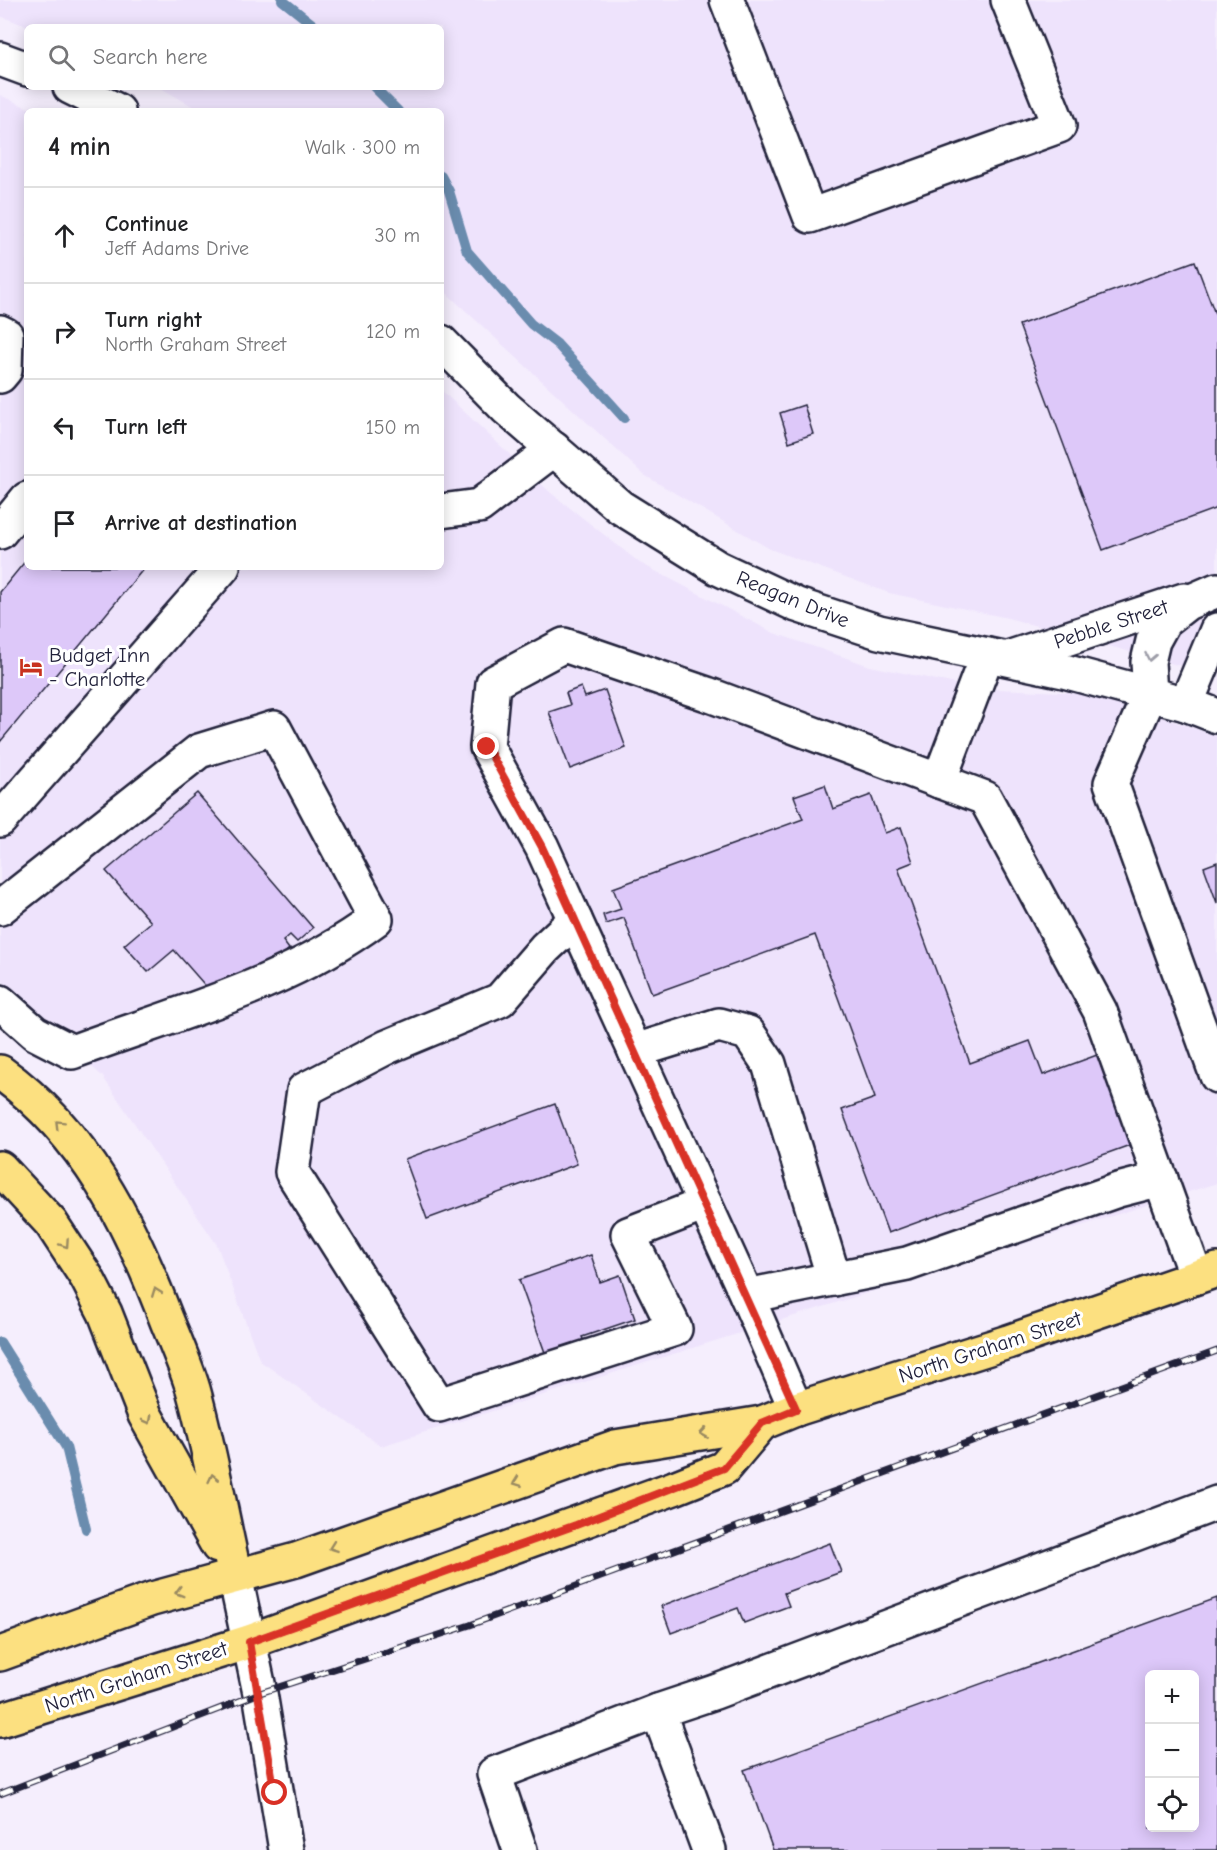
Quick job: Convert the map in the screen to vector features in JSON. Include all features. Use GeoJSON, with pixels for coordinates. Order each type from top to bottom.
{"type":"FeatureCollection","features":[{"type":"Feature","properties":{"kind":"main road"},"geometry":{"type":"LineString","coordinates":[[0,1072],[26,1090],[68,1132],[102,1181],[147,1269],[193,1389],[235,1576]]}},
{"type":"Feature","properties":{"kind":"main road"},"geometry":{"type":"LineString","coordinates":[[0,1168],[51,1223],[87,1278],[105,1313],[145,1415],[235,1576]]}},
{"type":"Feature","properties":{"kind":"main road","name":"North Graham Street"},"geometry":{"type":"LineString","coordinates":[[0,1654],[152,1599],[296,1560],[615,1447],[762,1423],[796,1409],[1008,1342],[1206,1273]]}},
{"type":"Feature","properties":{"kind":"main road","name":"North Graham Street"},"geometry":{"type":"LineString","coordinates":[[0,1720],[249,1642],[576,1525],[724,1468],[762,1423]]}},
{"type":"Feature","properties":{"kind":"street"},"geometry":{"type":"LineString","coordinates":[[728,0],[810,216],[1059,126],[1008,0]]}},
{"type":"Feature","properties":{"kind":"street"},"geometry":{"type":"LineString","coordinates":[[0,59],[24,68]]}},
{"type":"Feature","properties":{"kind":"street"},"geometry":{"type":"LineString","coordinates":[[76,90],[112,108]]}},
{"type":"Feature","properties":{"kind":"street","name":"Reagan Drive"},"geometry":{"type":"LineString","coordinates":[[444,345],[506,408],[636,519],[718,568],[797,604],[879,632],[1064,671],[1186,704],[1217,716]]}},
{"type":"Feature","properties":{"kind":"street"},"geometry":{"type":"LineString","coordinates":[[444,511],[479,506],[554,449]]}},
{"type":"Feature","properties":{"kind":"street"},"geometry":{"type":"LineString","coordinates":[[0,532],[24,503]]}},
{"type":"Feature","properties":{"kind":"street"},"geometry":{"type":"LineString","coordinates":[[0,820],[220,570]]}},
{"type":"Feature","properties":{"kind":"street","name":"Pebble Street"},"geometry":{"type":"LineString","coordinates":[[996,657],[1217,590]]}},
{"type":"Feature","properties":{"kind":"street","name":"Pebble Street"},"geometry":{"type":"LineString","coordinates":[[1150,694],[1148,662],[1154,641],[1164,621],[1187,603],[1217,590]]}},
{"type":"Feature","properties":{"kind":"street"},"geometry":{"type":"LineString","coordinates":[[1186,704],[1217,630]]}},
{"type":"Feature","properties":{"kind":"street"},"geometry":{"type":"LineString","coordinates":[[796,1409],[705,1203],[542,847],[487,747],[493,683],[564,645],[707,694],[985,798],[1100,1011],[1161,1179],[1206,1273]]}},
{"type":"Feature","properties":{"kind":"street"},"geometry":{"type":"LineString","coordinates":[[939,781],[996,657]]}},
{"type":"Feature","properties":{"kind":"street"},"geometry":{"type":"LineString","coordinates":[[1150,694],[1111,783],[1209,1030],[1217,1076]]}},
{"type":"Feature","properties":{"kind":"street"},"geometry":{"type":"LineString","coordinates":[[0,908],[199,751],[274,728],[376,919],[344,944],[204,1008],[148,1024],[72,1052],[35,1033],[0,1002]]}},
{"type":"Feature","properties":{"kind":"street"},"geometry":{"type":"LineString","coordinates":[[575,920],[544,948],[500,1000],[387,1047],[304,1090],[292,1172],[439,1405],[675,1329],[628,1234],[705,1203]]}},
{"type":"Feature","properties":{"kind":"street"},"geometry":{"type":"LineString","coordinates":[[635,1051],[719,1025],[748,1034],[769,1064],[834,1279]]}},
{"type":"Feature","properties":{"kind":"street"},"geometry":{"type":"LineString","coordinates":[[747,1296],[907,1264],[1118,1190],[1161,1179]]}},
{"type":"Feature","properties":{"kind":"street"},"geometry":{"type":"LineString","coordinates":[[520,1850],[494,1774],[1217,1503]]}},
{"type":"Feature","properties":{"kind":"street"},"geometry":{"type":"LineString","coordinates":[[235,1576],[286,1850]]}},
{"type":"Feature","properties":{"kind":"street"},"geometry":{"type":"LineString","coordinates":[[658,1711],[709,1850]]}},
{"type":"Feature","properties":{"kind":"shaded area"},"geometry":{"type":"Polygon","coordinates":[[[0,0],[1217,0],[1217,676],[1008,618],[889,593],[770,549],[644,475],[444,291],[444,108],[196,108],[164,90],[444,90],[444,24],[24,25],[0,16],[0,0]]]}},
{"type":"Feature","properties":{"kind":"shaded area"},"geometry":{"type":"Polygon","coordinates":[[[0,95],[28,108],[24,108],[24,570],[444,570],[444,393],[551,493],[640,563],[774,633],[870,666],[975,688],[1081,693],[1121,703],[1217,736],[1217,1183],[381,1446],[260,1361],[217,1245],[103,1077],[0,979],[0,95]]]}},
{"type":"Feature","properties":{"kind":"building"},"geometry":{"type":"Polygon","coordinates":[[[1195,261],[1217,319],[1217,508],[1103,550],[1019,325],[1195,261]]]}},
{"type":"Feature","properties":{"kind":"building"},"geometry":{"type":"Polygon","coordinates":[[[804,405],[813,434],[789,442],[780,413],[804,405]]]}},
{"type":"Feature","properties":{"kind":"building","name":"Budget Inn - Charlotte"},"geometry":{"type":"Polygon","coordinates":[[[24,563],[24,570],[143,570],[0,742],[0,592],[24,563]]]}},
{"type":"Feature","properties":{"kind":"building"},"geometry":{"type":"Polygon","coordinates":[[[581,687],[585,697],[605,690],[626,748],[570,769],[549,712],[570,705],[566,693],[581,687]]]}},
{"type":"Feature","properties":{"kind":"building"},"geometry":{"type":"Polygon","coordinates":[[[825,785],[833,809],[871,795],[885,833],[901,827],[913,862],[898,868],[970,1063],[1030,1041],[1043,1075],[1097,1055],[1130,1145],[888,1233],[842,1110],[875,1098],[815,935],[652,994],[624,918],[606,924],[603,915],[621,909],[613,888],[803,819],[794,796],[825,785]]]}},
{"type":"Feature","properties":{"kind":"building"},"geometry":{"type":"Polygon","coordinates":[[[197,793],[313,928],[297,942],[290,935],[283,941],[289,949],[259,975],[252,968],[217,999],[174,950],[148,972],[124,945],[151,922],[106,871],[197,793]]]}},
{"type":"Feature","properties":{"kind":"building"},"geometry":{"type":"Polygon","coordinates":[[[1217,862],[1217,903],[1204,867],[1217,862]]]}},
{"type":"Feature","properties":{"kind":"building"},"geometry":{"type":"Polygon","coordinates":[[[555,1104],[577,1164],[427,1219],[405,1159],[555,1104]]]}},
{"type":"Feature","properties":{"kind":"building"},"geometry":{"type":"Polygon","coordinates":[[[591,1255],[600,1282],[620,1275],[635,1319],[582,1337],[585,1344],[547,1358],[519,1280],[591,1255]]]}},
{"type":"Feature","properties":{"kind":"building"},"geometry":{"type":"Polygon","coordinates":[[[830,1543],[841,1572],[784,1593],[789,1606],[744,1623],[738,1608],[671,1633],[661,1606],[830,1543]]]}},
{"type":"Feature","properties":{"kind":"building"},"geometry":{"type":"Polygon","coordinates":[[[1217,1598],[1217,1850],[773,1850],[744,1770],[1217,1598]]]}},
{"type":"Feature","properties":{"kind":"waterway"},"geometry":{"type":"LineString","coordinates":[[282,0],[312,24]]}},
{"type":"Feature","properties":{"kind":"waterway"},"geometry":{"type":"LineString","coordinates":[[377,90],[395,108]]}},
{"type":"Feature","properties":{"kind":"waterway"},"geometry":{"type":"LineString","coordinates":[[444,182],[467,251],[531,324],[557,344],[624,418]]}},
{"type":"Feature","properties":{"kind":"waterway"},"geometry":{"type":"LineString","coordinates":[[0,1342],[66,1447],[86,1529]]}},
{"type":"Feature","properties":{"kind":"railway"},"geometry":{"type":"LineString","coordinates":[[0,1794],[260,1693],[470,1625],[1217,1351]]}},
{"type":"Feature","properties":{"kind":"place","name":"Budget Inn - Charlotte"},"geometry":{"type":"Point","coordinates":[31,667]}},
{"type":"Feature","properties":{"kind":"route"},"geometry":{"type":"LineString","coordinates":[[275,1793],[260,1693],[249,1642],[576,1525],[724,1468],[762,1423],[796,1409],[747,1296],[542,847],[487,747]]}}]}
